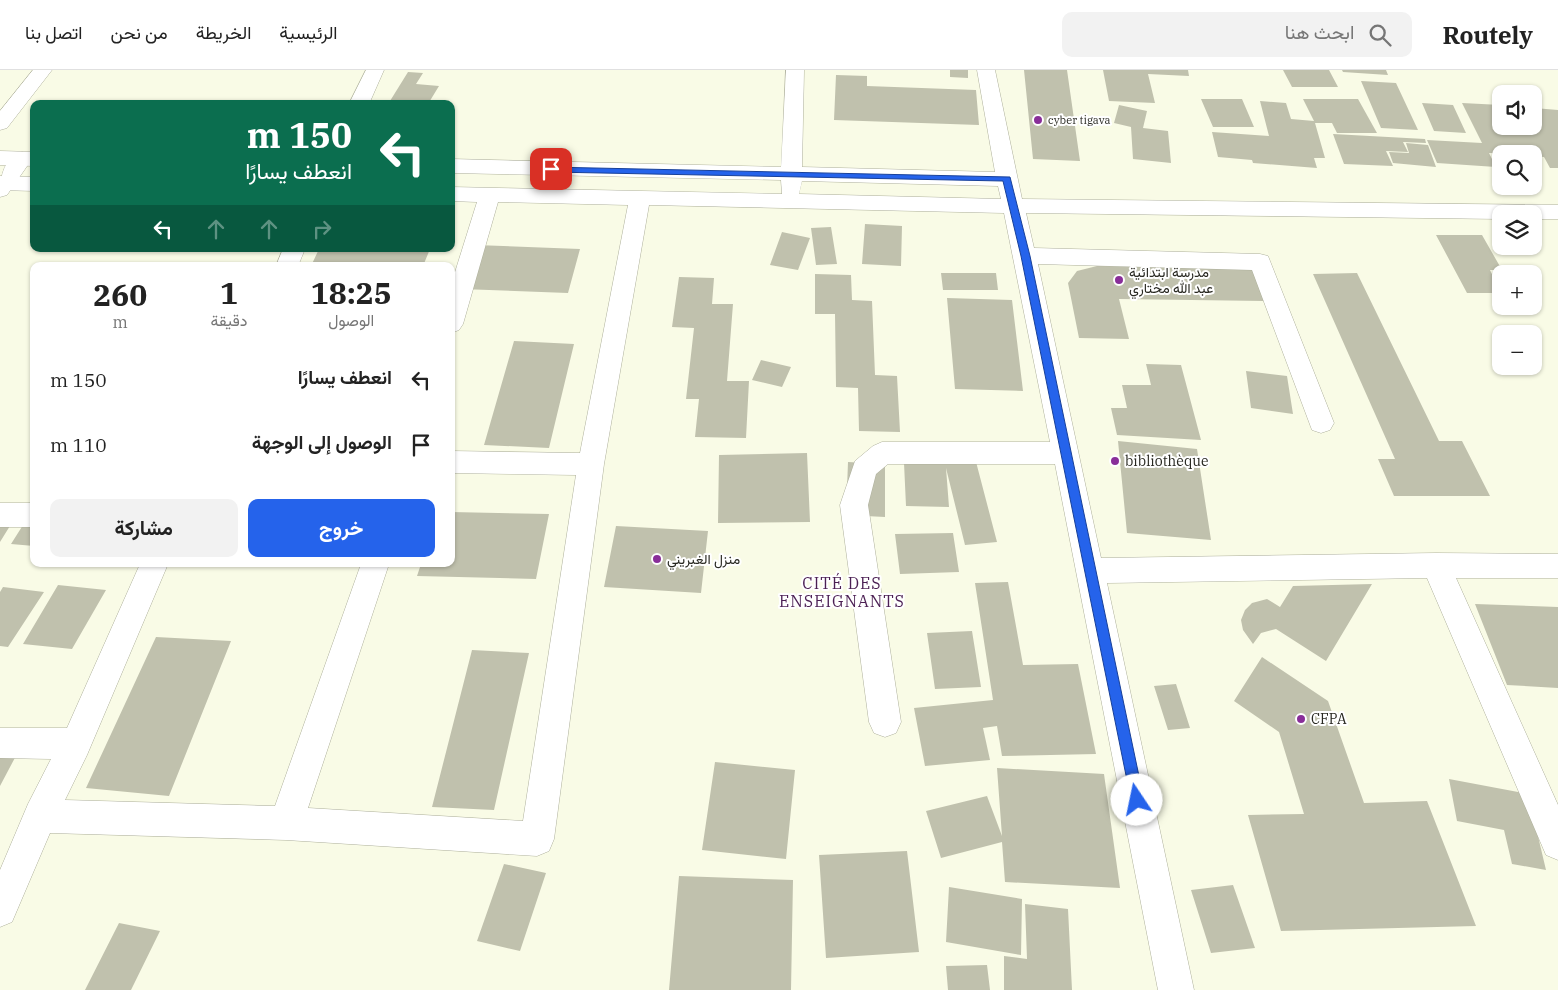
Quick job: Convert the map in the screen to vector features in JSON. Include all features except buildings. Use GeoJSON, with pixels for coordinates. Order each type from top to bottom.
{"type":"FeatureCollection","features":[{"type":"Feature","properties":{"kind":"street"},"geometry":{"type":"LineString","coordinates":[[0,124],[43,70]]}},
{"type":"Feature","properties":{"kind":"street"},"geometry":{"type":"LineString","coordinates":[[361,100],[375,70]]}},
{"type":"Feature","properties":{"kind":"street"},"geometry":{"type":"LineString","coordinates":[[792,201],[790,174],[795,70]]}},
{"type":"Feature","properties":{"kind":"street"},"geometry":{"type":"LineString","coordinates":[[986,70],[1006,179],[1025,256],[1176,990]]}},
{"type":"Feature","properties":{"kind":"street"},"geometry":{"type":"LineString","coordinates":[[0,158],[28,159]]}},
{"type":"Feature","properties":{"kind":"street"},"geometry":{"type":"LineString","coordinates":[[2,186],[28,159]]}},
{"type":"Feature","properties":{"kind":"street"},"geometry":{"type":"LineString","coordinates":[[455,166],[1006,179]]}},
{"type":"Feature","properties":{"kind":"street"},"geometry":{"type":"LineString","coordinates":[[2,186],[30,184]]}},
{"type":"Feature","properties":{"kind":"street"},"geometry":{"type":"LineString","coordinates":[[455,194],[1012,206],[1558,212]]}},
{"type":"Feature","properties":{"kind":"street"},"geometry":{"type":"LineString","coordinates":[[455,311],[489,196]]}},
{"type":"Feature","properties":{"kind":"street"},"geometry":{"type":"LineString","coordinates":[[40,816],[286,823],[537,839],[591,464],[640,197]]}},
{"type":"Feature","properties":{"kind":"street"},"geometry":{"type":"LineString","coordinates":[[1025,256],[1260,262],[1321,423]]}},
{"type":"Feature","properties":{"kind":"street"},"geometry":{"type":"LineString","coordinates":[[885,722],[854,505],[864,469],[882,453],[1066,453]]}},
{"type":"Feature","properties":{"kind":"street"},"geometry":{"type":"LineString","coordinates":[[455,462],[591,464]]}},
{"type":"Feature","properties":{"kind":"street"},"geometry":{"type":"LineString","coordinates":[[0,515],[30,515]]}},
{"type":"Feature","properties":{"kind":"street"},"geometry":{"type":"LineString","coordinates":[[1090,571],[1436,565],[1558,566]]}},
{"type":"Feature","properties":{"kind":"street"},"geometry":{"type":"LineString","coordinates":[[1436,565],[1558,843]]}},
{"type":"Feature","properties":{"kind":"street"},"geometry":{"type":"LineString","coordinates":[[0,910],[40,816],[76,744],[153,567]]}},
{"type":"Feature","properties":{"kind":"street"},"geometry":{"type":"LineString","coordinates":[[286,823],[374,567]]}},
{"type":"Feature","properties":{"kind":"street"},"geometry":{"type":"LineString","coordinates":[[0,743],[76,744]]}},
{"type":"Feature","properties":{"kind":"place","name":"cyber tigava"},"geometry":{"type":"Point","coordinates":[1038,120]}},
{"type":"Feature","properties":{"kind":"place","name":"مدرسة ابتدائية عبد الله مختاري"},"geometry":{"type":"Point","coordinates":[1119,280]}},
{"type":"Feature","properties":{"kind":"place","name":"bibliothèque"},"geometry":{"type":"Point","coordinates":[1115,461]}},
{"type":"Feature","properties":{"kind":"place","name":"منزل الغبريني"},"geometry":{"type":"Point","coordinates":[657,559]}},
{"type":"Feature","properties":{"kind":"place","name":"CFPA"},"geometry":{"type":"Point","coordinates":[1301,719]}},
{"type":"Feature","properties":{"kind":"district","name":"CITÉ DES ENSEIGNANTS"},"geometry":{"type":"Point","coordinates":[842,592]}},
{"type":"Feature","properties":{"kind":"route"},"geometry":{"type":"LineString","coordinates":[[551,169],[1006,179],[1025,256],[1137,800]]}}]}
